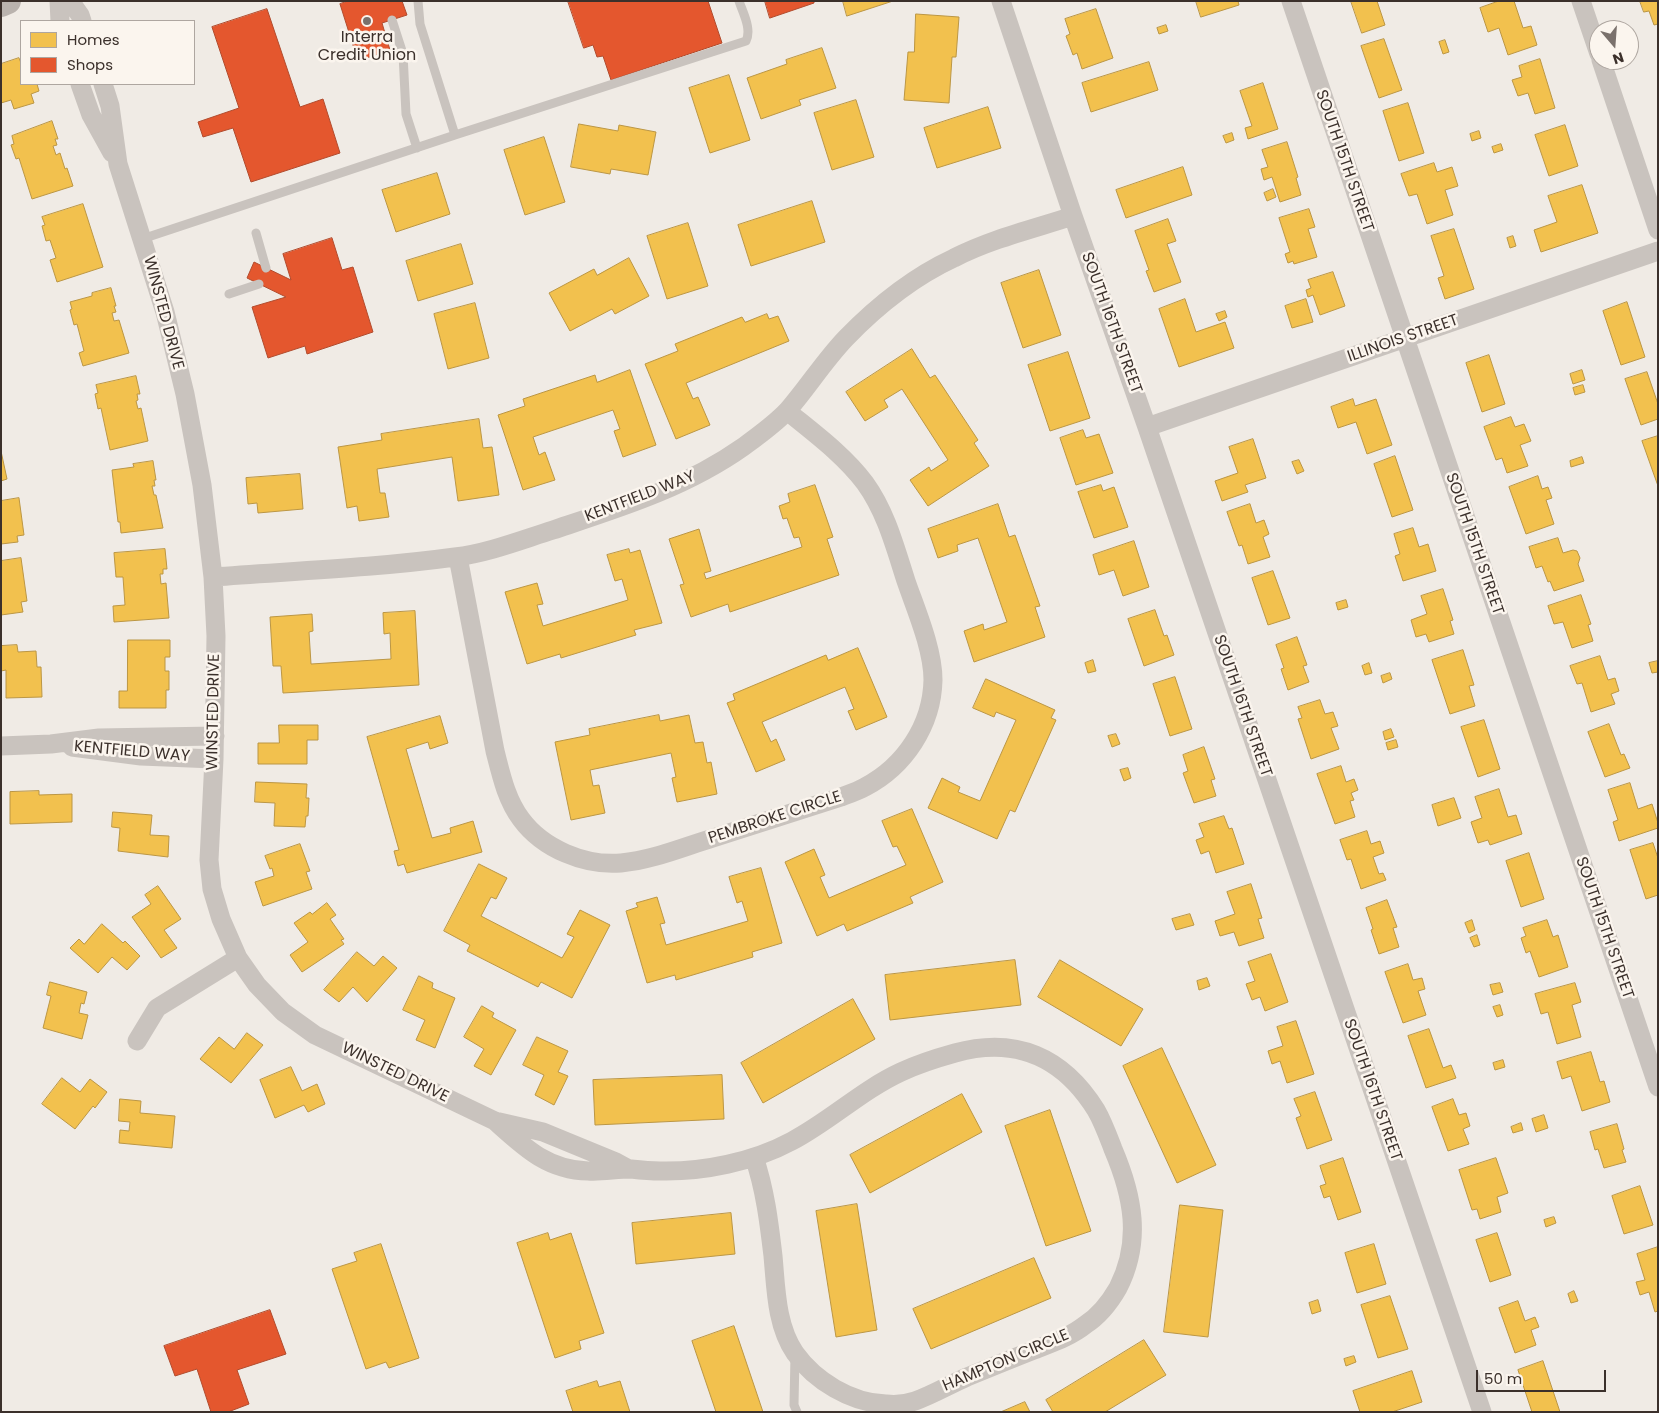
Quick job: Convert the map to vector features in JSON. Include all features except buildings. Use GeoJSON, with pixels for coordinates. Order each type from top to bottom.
{"type":"FeatureCollection","features":[{"type":"Feature","properties":{"kind":"street"},"geometry":{"type":"LineString","coordinates":[[60,1],[60,20]]}},
{"type":"Feature","properties":{"kind":"street"},"geometry":{"type":"LineString","coordinates":[[70,1],[82,20]]}},
{"type":"Feature","properties":{"kind":"street","name":"SOUTH 16TH STREET"},"geometry":{"type":"LineString","coordinates":[[1001,1],[1482,1412]]}},
{"type":"Feature","properties":{"kind":"street","name":"SOUTH 15TH STREET"},"geometry":{"type":"LineString","coordinates":[[1291,1],[1658,1087]]}},
{"type":"Feature","properties":{"kind":"street"},"geometry":{"type":"LineString","coordinates":[[1581,1],[1589,25]]}},
{"type":"Feature","properties":{"kind":"street"},"geometry":{"type":"LineString","coordinates":[[1604,70],[1658,230]]}},
{"type":"Feature","properties":{"kind":"street","name":"WINSTED DRIVE"},"geometry":{"type":"LineString","coordinates":[[80,85],[91,115],[118,164]]}},
{"type":"Feature","properties":{"kind":"street","name":"WINSTED DRIVE"},"geometry":{"type":"LineString","coordinates":[[103,85],[110,106],[118,164],[166,312],[202,485],[213,577],[216,636],[215,736],[209,860],[212,889],[220,919],[238,958],[257,985],[283,1012],[315,1034],[496,1121],[543,1132],[629,1169]]}},
{"type":"Feature","properties":{"kind":"street","name":"KENTFIELD WAY"},"geometry":{"type":"LineString","coordinates":[[213,577],[458,557],[502,546],[661,493],[704,472],[743,447],[787,411],[844,340],[878,307],[921,276],[954,258],[990,242],[1073,216]]}},
{"type":"Feature","properties":{"kind":"street","name":"ILLINOIS STREET"},"geometry":{"type":"LineString","coordinates":[[1147,427],[1658,251]]}},
{"type":"Feature","properties":{"kind":"street","name":"PEMBROKE CIRCLE"},"geometry":{"type":"LineString","coordinates":[[458,557],[495,751],[503,781],[510,800],[520,818],[534,833],[549,844],[570,855],[591,862],[620,863],[645,859],[841,797],[865,787],[883,776],[898,763],[910,749],[922,728],[929,707],[933,679],[928,645],[886,520],[876,500],[865,483],[841,457],[787,411]]}},
{"type":"Feature","properties":{"kind":"street","name":"KENTFIELD WAY"},"geometry":{"type":"LineString","coordinates":[[1,746],[51,744],[99,738],[215,736]]}},
{"type":"Feature","properties":{"kind":"street","name":"KENTFIELD WAY"},"geometry":{"type":"LineString","coordinates":[[51,744],[99,752],[141,756],[214,759]]}},
{"type":"Feature","properties":{"kind":"street"},"geometry":{"type":"LineString","coordinates":[[137,1041],[157,1008],[238,958]]}},
{"type":"Feature","properties":{"kind":"street","name":"HAMPTON CIRCLE"},"geometry":{"type":"LineString","coordinates":[[1002,1046],[1036,1054],[1060,1068],[1075,1081],[1098,1112],[1123,1172],[1132,1217],[1133,1240],[1129,1264],[1116,1292],[1101,1312],[1084,1326],[1064,1338],[912,1402],[887,1404],[868,1402],[847,1395],[818,1378],[795,1352],[782,1325],[766,1204],[754,1157],[788,1144],[815,1128],[868,1091],[899,1073],[934,1059],[969,1049],[1002,1046]]}},
{"type":"Feature","properties":{"kind":"street","name":"WINSTED DRIVE"},"geometry":{"type":"LineString","coordinates":[[496,1121],[539,1158],[562,1168],[588,1172],[629,1169],[662,1172],[708,1168],[754,1157]]}},
{"type":"Feature","properties":{"kind":"lane"},"geometry":{"type":"LineString","coordinates":[[418,1],[420,24],[456,135]]}},
{"type":"Feature","properties":{"kind":"lane"},"geometry":{"type":"LineString","coordinates":[[142,239],[746,41],[749,35],[748,28],[739,1]]}},
{"type":"Feature","properties":{"kind":"lane"},"geometry":{"type":"LineString","coordinates":[[392,20],[403,54],[406,114],[417,148]]}},
{"type":"Feature","properties":{"kind":"lane"},"geometry":{"type":"LineString","coordinates":[[256,234],[266,268]]}},
{"type":"Feature","properties":{"kind":"lane"},"geometry":{"type":"LineString","coordinates":[[230,294],[259,284]]}},
{"type":"Feature","properties":{"kind":"lane"},"geometry":{"type":"LineString","coordinates":[[795,1352],[794,1406],[797,1412]]}},
{"type":"Feature","properties":{"kind":"lane"},"geometry":{"type":"LineString","coordinates":[[896,1412],[912,1402]]}},
{"type":"Feature","properties":{"kind":"place","name":"Interra Credit Union"},"geometry":{"type":"Point","coordinates":[367,21]}}]}
